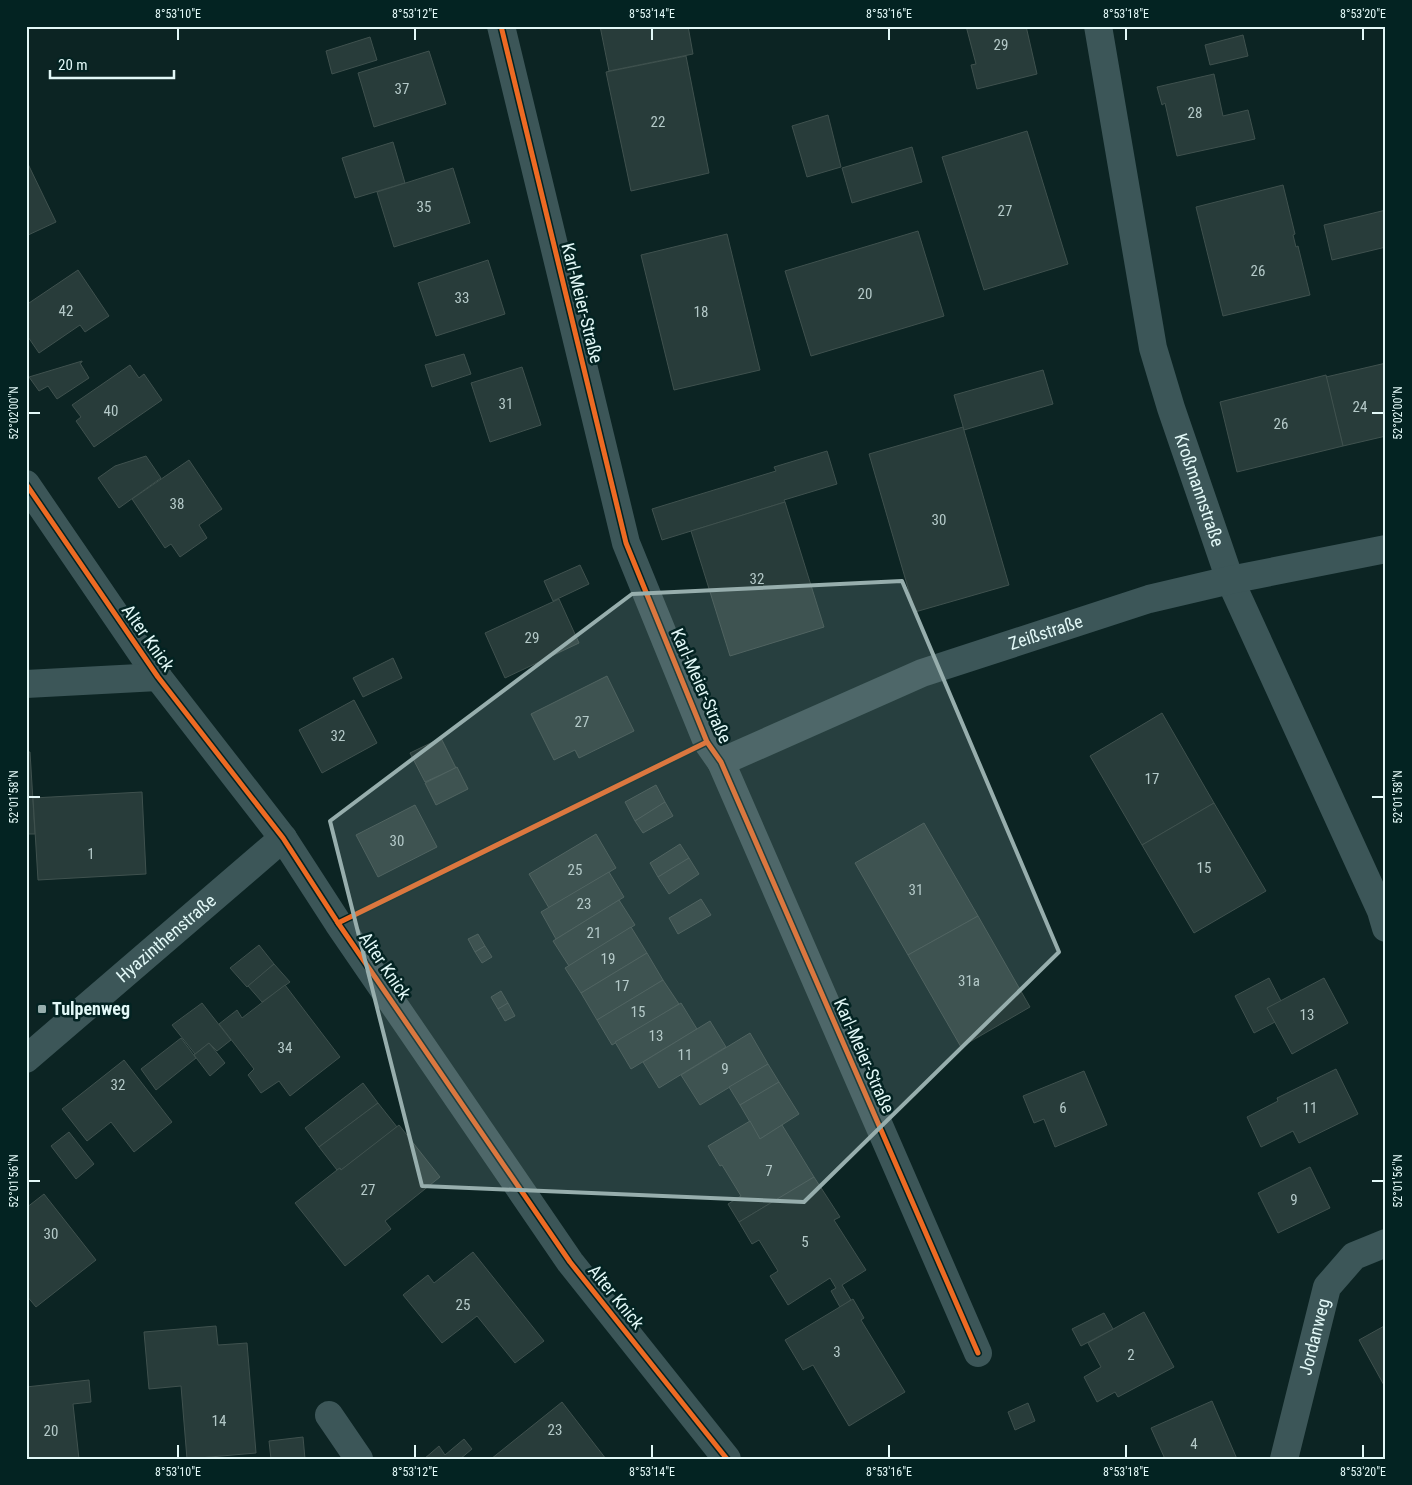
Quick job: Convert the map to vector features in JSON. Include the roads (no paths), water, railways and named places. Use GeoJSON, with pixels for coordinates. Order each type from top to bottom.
{"type":"FeatureCollection","features":[{"type":"Feature","properties":{"kind":"street","name":"Karl-Meier-Straße"},"geometry":{"type":"LineString","coordinates":[[501,26],[626,542],[707,742],[721,762],[978,1353]]}},
{"type":"Feature","properties":{"kind":"street","name":"Kroßmannstraße"},"geometry":{"type":"LineString","coordinates":[[1098,26],[1153,348],[1171,408],[1230,580],[1381,911],[1386,928]]}},
{"type":"Feature","properties":{"kind":"street","name":"Alter Knick"},"geometry":{"type":"LineString","coordinates":[[26,484],[158,677],[283,838],[338,923],[570,1262],[727,1459]]}},
{"type":"Feature","properties":{"kind":"street","name":"Zeißstraße"},"geometry":{"type":"LineString","coordinates":[[721,762],[922,673],[1149,598],[1386,549]]}},
{"type":"Feature","properties":{"kind":"street"},"geometry":{"type":"LineString","coordinates":[[26,684],[158,677]]}},
{"type":"Feature","properties":{"kind":"street","name":"Hyazinthenstraße"},"geometry":{"type":"LineString","coordinates":[[26,1059],[283,838]]}},
{"type":"Feature","properties":{"kind":"street","name":"Jordanweg"},"geometry":{"type":"LineString","coordinates":[[1284,1459],[1327,1287],[1354,1256],[1386,1243]]}},
{"type":"Feature","properties":{"kind":"street"},"geometry":{"type":"LineString","coordinates":[[330,1415],[359,1459]]}},
{"type":"Feature","properties":{"kind":"place","name":"Tulpenweg"},"geometry":{"type":"Point","coordinates":[42,1009]}}]}
